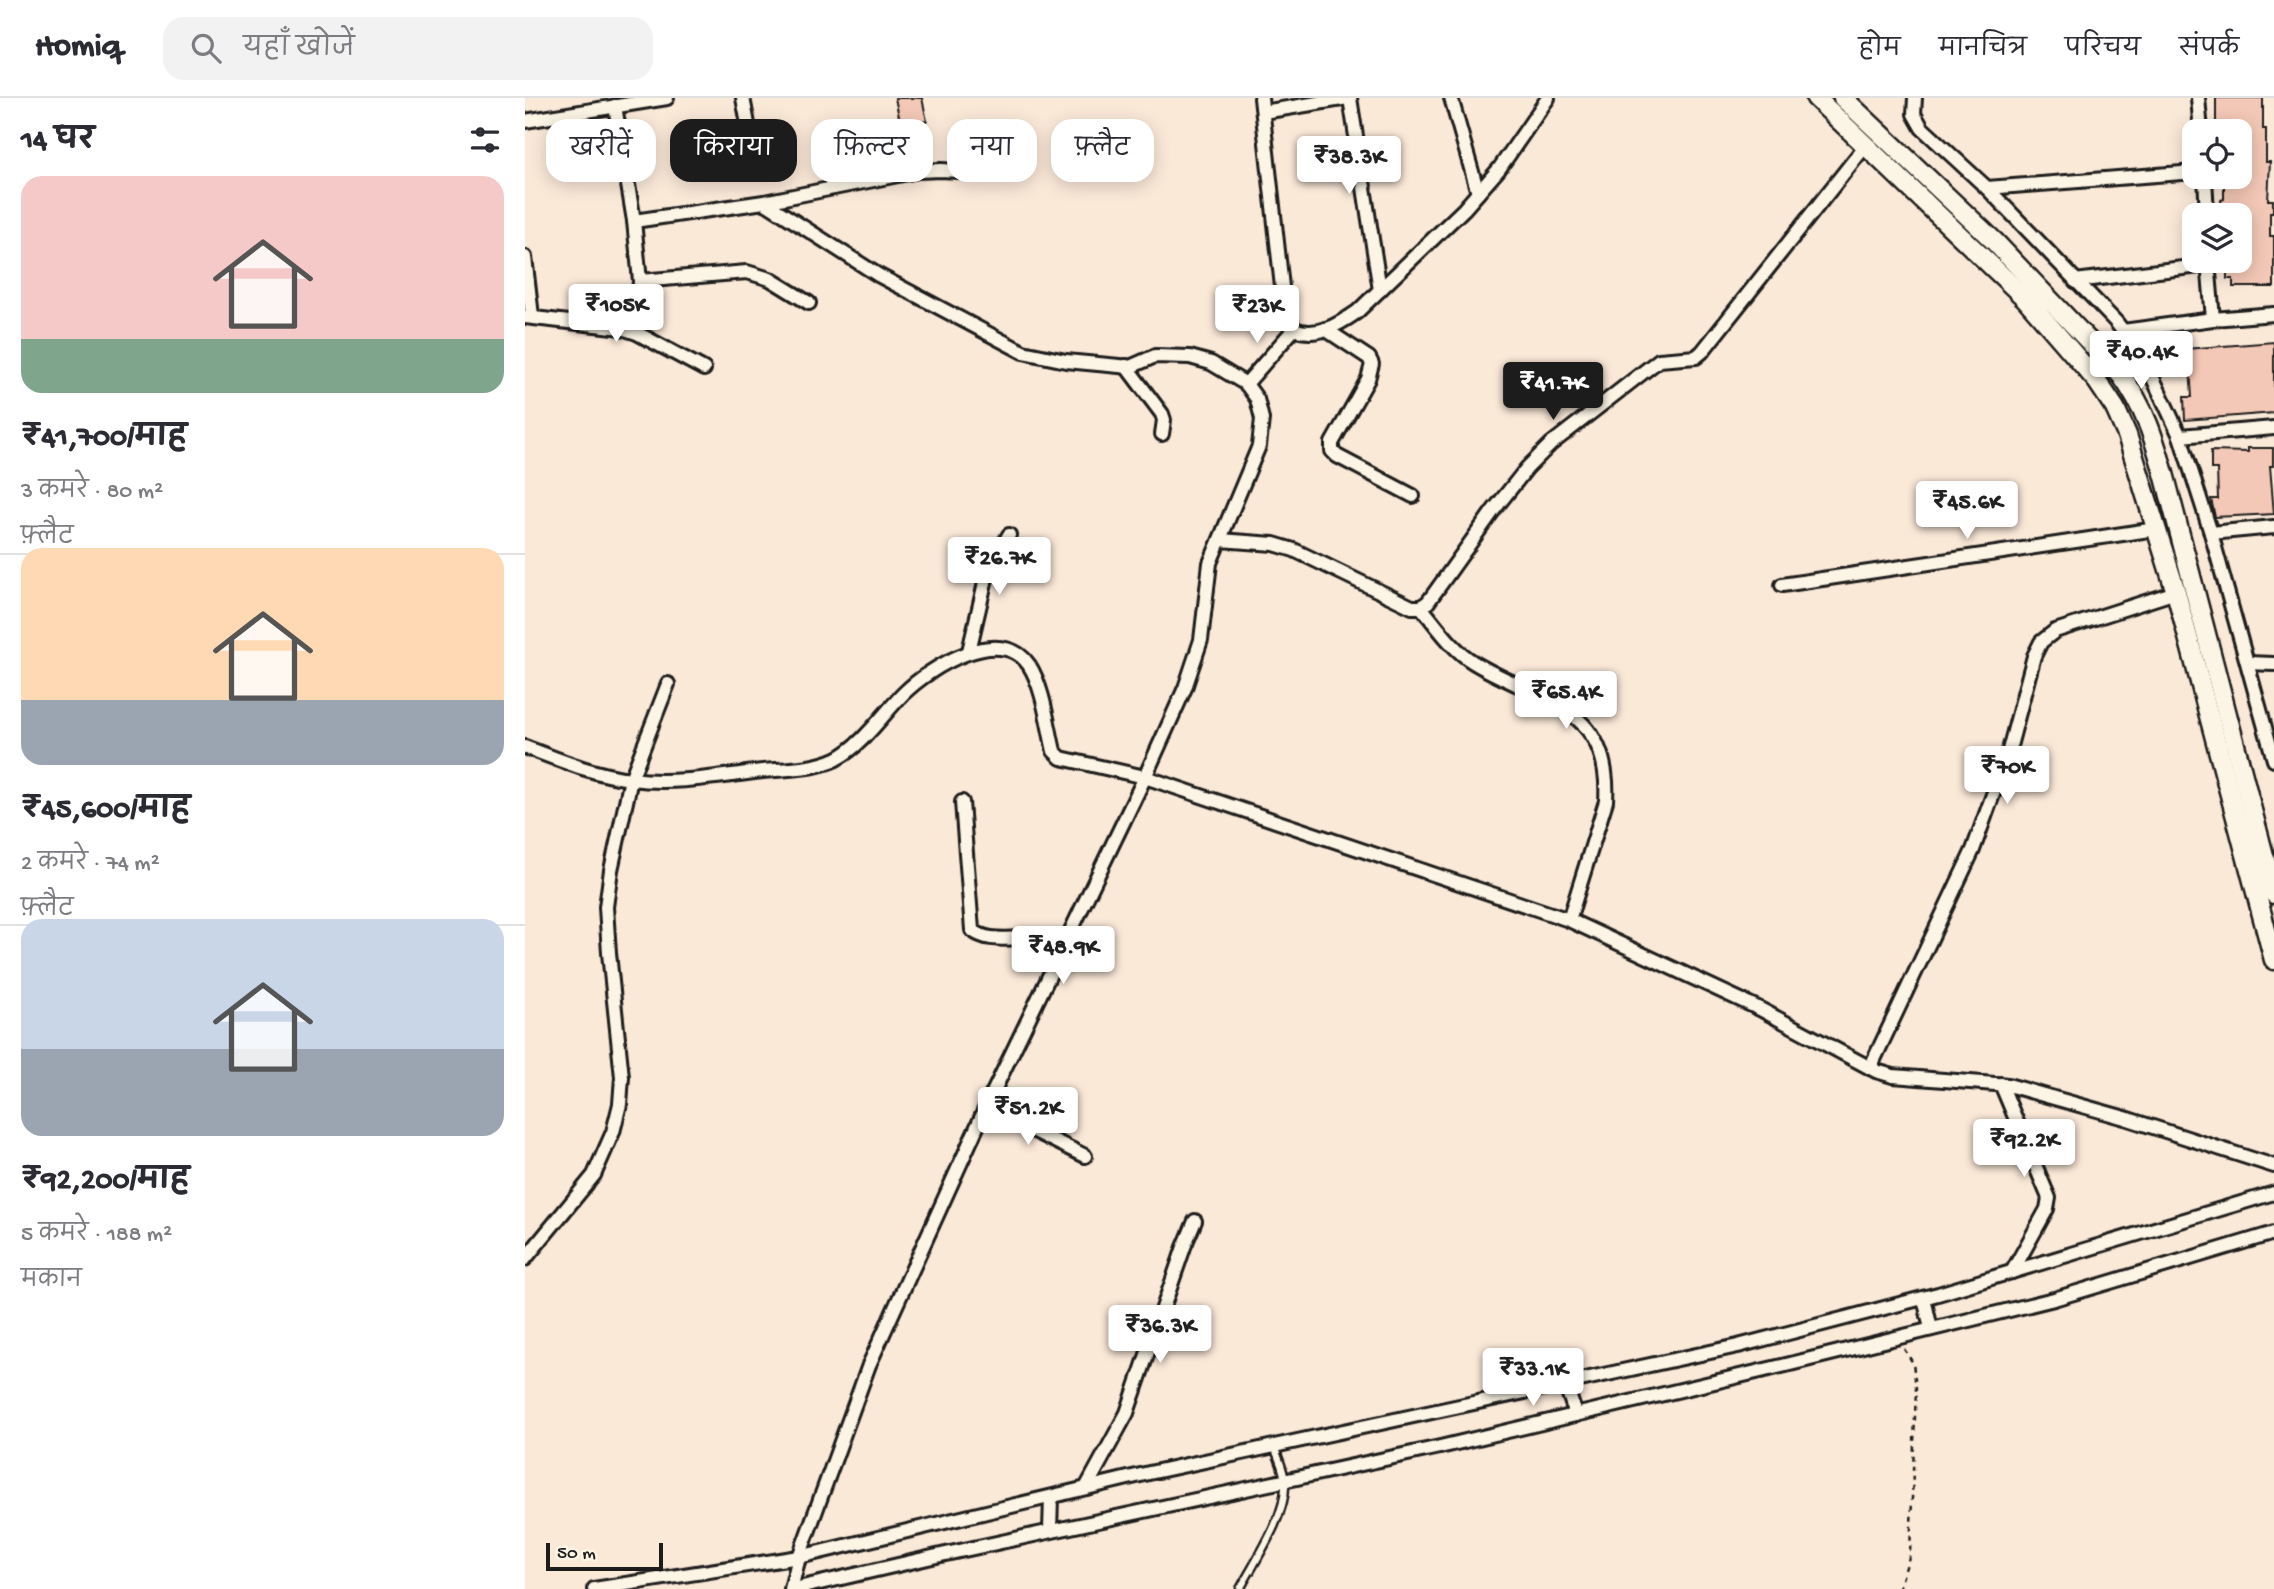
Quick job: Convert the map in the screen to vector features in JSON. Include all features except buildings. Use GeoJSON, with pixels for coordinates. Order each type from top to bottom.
{"type":"FeatureCollection","features":[{"type":"Feature","properties":{"kind":"street"},"geometry":{"type":"LineString","coordinates":[[525,121],[667,98]]}},
{"type":"Feature","properties":{"kind":"street"},"geometry":{"type":"LineString","coordinates":[[743,98],[747,119]]}},
{"type":"Feature","properties":{"kind":"street"},"geometry":{"type":"LineString","coordinates":[[1261,98],[1284,305],[1294,329],[1310,333],[1343,322],[1357,312],[1464,209],[1499,169],[1548,98]]}},
{"type":"Feature","properties":{"kind":"street"},"geometry":{"type":"LineString","coordinates":[[1263,112],[1349,98],[1380,290]]}},
{"type":"Feature","properties":{"kind":"street"},"geometry":{"type":"LineString","coordinates":[[1451,98],[1478,193]]}},
{"type":"Feature","properties":{"kind":"street"},"geometry":{"type":"LineString","coordinates":[[1816,98],[2026,299],[2097,381],[2115,408],[2127,435],[2269,890]]}},
{"type":"Feature","properties":{"kind":"street"},"geometry":{"type":"LineString","coordinates":[[1843,98],[1994,241],[2135,394],[2147,418],[2159,457],[2269,890],[2274,960]]}},
{"type":"Feature","properties":{"kind":"street"},"geometry":{"type":"LineString","coordinates":[[1915,98],[1914,114],[1923,128],[1987,188],[2123,331],[2144,357],[2180,436],[2211,533],[2274,760]]}},
{"type":"Feature","properties":{"kind":"street"},"geometry":{"type":"LineString","coordinates":[[2198,98],[2200,119]]}},
{"type":"Feature","properties":{"kind":"street"},"geometry":{"type":"LineString","coordinates":[[615,106],[634,221],[640,281],[639,293],[622,328]]}},
{"type":"Feature","properties":{"kind":"street"},"geometry":{"type":"LineString","coordinates":[[1220,540],[1275,544],[1294,550],[1412,607],[1421,607],[1428,602],[1518,479],[1551,444],[1659,360],[1696,357],[1702,352],[1866,145]]}},
{"type":"Feature","properties":{"kind":"street"},"geometry":{"type":"LineString","coordinates":[[634,221],[764,202],[918,171],[947,170]]}},
{"type":"Feature","properties":{"kind":"street"},"geometry":{"type":"LineString","coordinates":[[1987,188],[2182,173]]}},
{"type":"Feature","properties":{"kind":"street"},"geometry":{"type":"LineString","coordinates":[[764,202],[878,275],[1023,352],[1066,360],[1126,366],[1135,366],[1155,356],[1191,357],[1211,363],[1246,384],[1257,399],[1262,419],[1259,446],[1210,564],[1201,640],[1195,662],[1146,776],[986,1107],[869,1365],[799,1557],[792,1589],[1576,1415],[2054,1299],[2274,1233]]}},
{"type":"Feature","properties":{"kind":"street"},"geometry":{"type":"LineString","coordinates":[[525,257],[529,316],[622,328],[637,333],[704,369]]}},
{"type":"Feature","properties":{"kind":"street"},"geometry":{"type":"LineString","coordinates":[[2075,281],[2182,267]]}},
{"type":"Feature","properties":{"kind":"street"},"geometry":{"type":"LineString","coordinates":[[640,281],[747,272],[770,279],[809,303]]}},
{"type":"Feature","properties":{"kind":"street"},"geometry":{"type":"LineString","coordinates":[[2209,273],[2213,319]]}},
{"type":"Feature","properties":{"kind":"street"},"geometry":{"type":"LineString","coordinates":[[2123,331],[2274,314]]}},
{"type":"Feature","properties":{"kind":"street"},"geometry":{"type":"LineString","coordinates":[[1246,384],[1294,329]]}},
{"type":"Feature","properties":{"kind":"street"},"geometry":{"type":"LineString","coordinates":[[1325,329],[1369,358],[1372,364],[1368,379],[1332,443],[1332,451],[1413,496]]}},
{"type":"Feature","properties":{"kind":"street"},"geometry":{"type":"LineString","coordinates":[[1126,366],[1162,414],[1162,434]]}},
{"type":"Feature","properties":{"kind":"street"},"geometry":{"type":"LineString","coordinates":[[2180,436],[2274,428]]}},
{"type":"Feature","properties":{"kind":"street"},"geometry":{"type":"LineString","coordinates":[[2211,533],[2274,527]]}},
{"type":"Feature","properties":{"kind":"street"},"geometry":{"type":"LineString","coordinates":[[1782,585],[2157,529]]}},
{"type":"Feature","properties":{"kind":"street"},"geometry":{"type":"LineString","coordinates":[[969,651],[987,575],[1009,535]]}},
{"type":"Feature","properties":{"kind":"street"},"geometry":{"type":"LineString","coordinates":[[1870,1068],[1973,850],[2009,750],[2034,656],[2041,642],[2055,631],[2176,592]]}},
{"type":"Feature","properties":{"kind":"street"},"geometry":{"type":"LineString","coordinates":[[1421,607],[1458,651],[1571,713],[1585,724],[1597,743],[1605,764],[1606,802],[1569,919]]}},
{"type":"Feature","properties":{"kind":"street"},"geometry":{"type":"LineString","coordinates":[[525,747],[572,766],[631,779],[694,779],[809,766],[835,760],[851,749],[915,682],[969,651],[1006,649],[1022,657],[1030,666],[1056,755],[1074,762],[1146,776],[1569,919],[1760,1009],[1870,1068],[1893,1076],[2001,1084],[2105,1112],[2274,1166]]}},
{"type":"Feature","properties":{"kind":"street"},"geometry":{"type":"LineString","coordinates":[[2248,663],[2274,664]]}},
{"type":"Feature","properties":{"kind":"street"},"geometry":{"type":"LineString","coordinates":[[525,1259],[594,1175],[610,1143],[620,1104],[622,1077],[607,907],[611,870],[631,779],[668,684]]}},
{"type":"Feature","properties":{"kind":"street"},"geometry":{"type":"LineString","coordinates":[[963,802],[972,930],[978,936],[989,938],[1038,940],[1057,961]]}},
{"type":"Feature","properties":{"kind":"street"},"geometry":{"type":"LineString","coordinates":[[2001,1084],[2049,1198],[2047,1209],[2011,1272]]}},
{"type":"Feature","properties":{"kind":"street"},"geometry":{"type":"LineString","coordinates":[[986,1107],[1085,1156]]}},
{"type":"Feature","properties":{"kind":"street"},"geometry":{"type":"LineString","coordinates":[[594,1589],[799,1557],[1086,1488],[1738,1346],[1924,1298],[2274,1193]]}},
{"type":"Feature","properties":{"kind":"street"},"geometry":{"type":"LineString","coordinates":[[1086,1488],[1127,1413],[1195,1221]]}},
{"type":"Feature","properties":{"kind":"street"},"geometry":{"type":"LineString","coordinates":[[1924,1298],[1931,1329]]}},
{"type":"Feature","properties":{"kind":"street"},"geometry":{"type":"LineString","coordinates":[[1565,1383],[1576,1415]]}},
{"type":"Feature","properties":{"kind":"street"},"geometry":{"type":"LineString","coordinates":[[1050,1531],[1051,1497]]}},
{"type":"Feature","properties":{"kind":"lane"},"geometry":{"type":"LineString","coordinates":[[1240,1589],[1279,1515],[1285,1497],[1286,1480],[1274,1446]]}},
{"type":"Feature","properties":{"kind":"path"},"geometry":{"type":"LineString","coordinates":[[1895,1338],[1913,1363],[1916,1374],[1910,1554],[1899,1589]]}}]}
